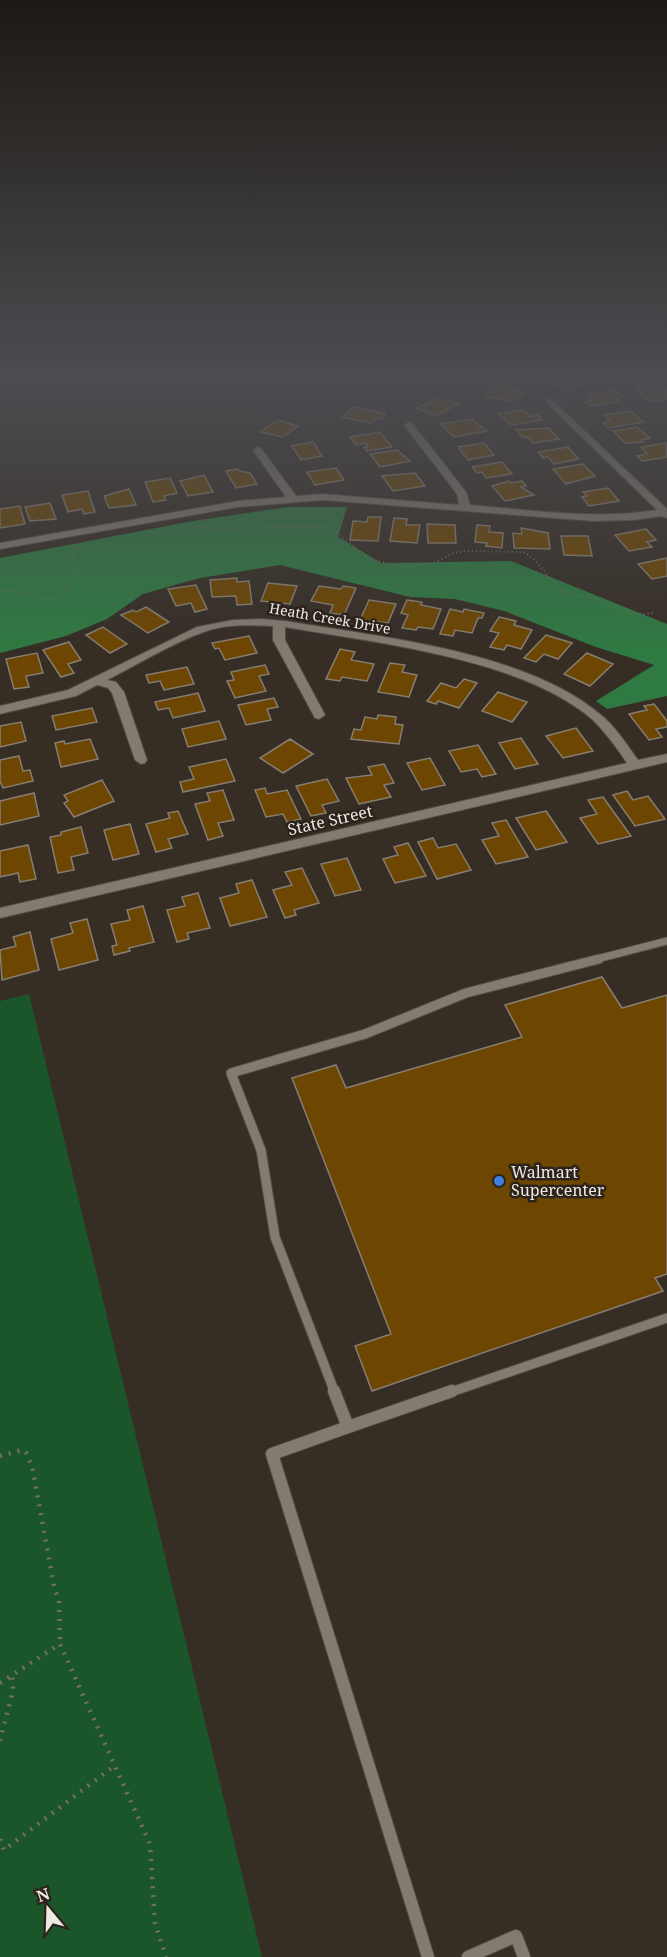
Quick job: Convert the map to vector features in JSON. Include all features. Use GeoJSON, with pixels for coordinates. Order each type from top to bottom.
{"type":"FeatureCollection","features":[{"type":"Feature","properties":{"kind":"street"},"geometry":{"type":"LineString","coordinates":[[269,465],[292,498]]}},
{"type":"Feature","properties":{"kind":"street"},"geometry":{"type":"LineString","coordinates":[[440,465],[462,494],[465,507]]}},
{"type":"Feature","properties":{"kind":"street"},"geometry":{"type":"LineString","coordinates":[[617,465],[666,513]]}},
{"type":"Feature","properties":{"kind":"street"},"geometry":{"type":"LineString","coordinates":[[0,546],[238,504],[292,498],[323,497],[593,518],[666,513]]}},
{"type":"Feature","properties":{"kind":"street","name":"Heath Creek Drive"},"geometry":{"type":"LineString","coordinates":[[0,710],[42,702],[98,682],[201,629],[233,623],[279,623],[455,656],[541,684],[595,716],[613,735],[635,765]]}},
{"type":"Feature","properties":{"kind":"street"},"geometry":{"type":"LineString","coordinates":[[279,623],[279,640],[319,715]]}},
{"type":"Feature","properties":{"kind":"street"},"geometry":{"type":"LineString","coordinates":[[98,682],[112,685],[118,692],[141,760]]}},
{"type":"Feature","properties":{"kind":"street","name":"State Street"},"geometry":{"type":"LineString","coordinates":[[0,913],[667,758]]}},
{"type":"Feature","properties":{"kind":"lane"},"geometry":{"type":"LineString","coordinates":[[348,1427],[275,1237],[261,1150],[231,1073],[365,1034],[466,993],[667,941]]}},
{"type":"Feature","properties":{"kind":"lane"},"geometry":{"type":"LineString","coordinates":[[428,1957],[272,1454],[667,1318]]}},
{"type":"Feature","properties":{"kind":"lane"},"geometry":{"type":"LineString","coordinates":[[468,1957],[516,1936],[524,1957]]}},
{"type":"Feature","properties":{"kind":"path"},"geometry":{"type":"LineString","coordinates":[[183,525],[216,529],[316,526],[331,528],[369,559],[400,566],[429,565],[454,553],[465,551],[523,552],[530,555],[544,575],[566,593],[595,598],[622,613],[631,615],[654,613]]}},
{"type":"Feature","properties":{"kind":"path"},"geometry":{"type":"LineString","coordinates":[[0,589],[43,600],[57,598],[71,585],[75,577],[73,554],[81,543]]}},
{"type":"Feature","properties":{"kind":"path"},"geometry":{"type":"LineString","coordinates":[[0,1456],[22,1450],[26,1453],[32,1466],[54,1586],[59,1601],[60,1644],[150,1844],[155,1923],[166,1957]]}},
{"type":"Feature","properties":{"kind":"path"},"geometry":{"type":"LineString","coordinates":[[0,1683],[60,1644]]}},
{"type":"Feature","properties":{"kind":"path"},"geometry":{"type":"LineString","coordinates":[[0,1741],[13,1690],[12,1676]]}},
{"type":"Feature","properties":{"kind":"path"},"geometry":{"type":"LineString","coordinates":[[0,1839],[4,1850],[114,1766]]}},
{"type":"Feature","properties":{"kind":"green space"},"geometry":{"type":"Polygon","coordinates":[[[288,507],[347,507],[338,537],[381,563],[511,561],[667,624],[667,696],[607,709],[596,701],[654,665],[596,647],[504,611],[455,599],[410,597],[280,565],[200,578],[143,594],[107,619],[66,636],[0,653],[0,558],[193,521],[288,507]]]}},
{"type":"Feature","properties":{"kind":"green space"},"geometry":{"type":"Polygon","coordinates":[[[29,994],[262,1957],[0,1957],[0,1001],[29,994]]]}},
{"type":"Feature","properties":{"kind":"building"},"geometry":{"type":"Polygon","coordinates":[[[505,465],[512,474],[486,478],[482,472],[477,473],[472,467],[505,465]]]}},
{"type":"Feature","properties":{"kind":"building"},"geometry":{"type":"Polygon","coordinates":[[[584,465],[595,476],[566,484],[553,469],[584,465]]]}},
{"type":"Feature","properties":{"kind":"building"},"geometry":{"type":"Polygon","coordinates":[[[336,468],[344,480],[315,485],[307,472],[336,468]]]}},
{"type":"Feature","properties":{"kind":"building"},"geometry":{"type":"Polygon","coordinates":[[[238,469],[250,473],[257,484],[236,488],[226,471],[238,469]]]}},
{"type":"Feature","properties":{"kind":"building"},"geometry":{"type":"Polygon","coordinates":[[[415,473],[425,486],[393,491],[382,476],[415,473]]]}},
{"type":"Feature","properties":{"kind":"building"},"geometry":{"type":"Polygon","coordinates":[[[204,475],[213,492],[188,496],[180,481],[204,475]]]}},
{"type":"Feature","properties":{"kind":"building"},"geometry":{"type":"Polygon","coordinates":[[[170,478],[177,493],[164,496],[166,500],[153,502],[145,482],[170,478]]]}},
{"type":"Feature","properties":{"kind":"building"},"geometry":{"type":"Polygon","coordinates":[[[509,481],[511,483],[522,481],[526,486],[521,487],[534,495],[505,501],[492,486],[509,481]]]}},
{"type":"Feature","properties":{"kind":"building"},"geometry":{"type":"Polygon","coordinates":[[[608,488],[619,501],[589,506],[582,497],[587,496],[583,492],[608,488]]]}},
{"type":"Feature","properties":{"kind":"building"},"geometry":{"type":"Polygon","coordinates":[[[129,489],[136,505],[109,508],[104,496],[129,489]]]}},
{"type":"Feature","properties":{"kind":"building"},"geometry":{"type":"Polygon","coordinates":[[[88,491],[95,512],[84,514],[82,509],[68,512],[62,495],[88,491]]]}},
{"type":"Feature","properties":{"kind":"building"},"geometry":{"type":"Polygon","coordinates":[[[50,503],[56,519],[30,521],[25,507],[50,503]]]}},
{"type":"Feature","properties":{"kind":"building"},"geometry":{"type":"Polygon","coordinates":[[[20,506],[25,524],[0,528],[0,509],[20,506]]]}},
{"type":"Feature","properties":{"kind":"building"},"geometry":{"type":"Polygon","coordinates":[[[368,517],[381,517],[378,541],[350,540],[353,521],[367,522],[368,517]]]}},
{"type":"Feature","properties":{"kind":"building"},"geometry":{"type":"Polygon","coordinates":[[[394,518],[407,519],[406,525],[420,525],[417,543],[390,541],[394,518]]]}},
{"type":"Feature","properties":{"kind":"building"},"geometry":{"type":"Polygon","coordinates":[[[427,524],[455,525],[456,543],[428,543],[427,524]]]}},
{"type":"Feature","properties":{"kind":"building"},"geometry":{"type":"Polygon","coordinates":[[[477,525],[490,526],[489,532],[503,533],[502,548],[475,542],[477,525]]]}},
{"type":"Feature","properties":{"kind":"building"},"geometry":{"type":"Polygon","coordinates":[[[521,528],[548,533],[550,549],[514,548],[513,533],[522,534],[521,528]]]}},
{"type":"Feature","properties":{"kind":"building"},"geometry":{"type":"Polygon","coordinates":[[[646,529],[656,540],[647,542],[652,547],[629,551],[615,535],[646,529]]]}},
{"type":"Feature","properties":{"kind":"building"},"geometry":{"type":"Polygon","coordinates":[[[561,536],[588,536],[592,556],[564,555],[561,536]]]}},
{"type":"Feature","properties":{"kind":"building"},"geometry":{"type":"Polygon","coordinates":[[[667,558],[667,576],[652,579],[638,564],[667,558]]]}},
{"type":"Feature","properties":{"kind":"building"},"geometry":{"type":"Polygon","coordinates":[[[237,578],[237,582],[249,581],[252,604],[237,605],[236,596],[212,597],[210,580],[237,578]]]}},
{"type":"Feature","properties":{"kind":"building"},"geometry":{"type":"Polygon","coordinates":[[[268,583],[297,586],[290,604],[261,601],[268,583]]]}},
{"type":"Feature","properties":{"kind":"building"},"geometry":{"type":"Polygon","coordinates":[[[196,585],[207,609],[195,612],[191,603],[176,606],[168,589],[196,585]]]}},
{"type":"Feature","properties":{"kind":"building"},"geometry":{"type":"Polygon","coordinates":[[[319,586],[341,589],[343,586],[356,588],[344,615],[330,613],[333,605],[311,601],[319,586]]]}},
{"type":"Feature","properties":{"kind":"building"},"geometry":{"type":"Polygon","coordinates":[[[369,600],[396,604],[388,623],[360,620],[369,600]]]}},
{"type":"Feature","properties":{"kind":"building"},"geometry":{"type":"Polygon","coordinates":[[[407,600],[422,602],[421,605],[441,609],[433,629],[402,628],[408,615],[401,613],[407,600]]]}},
{"type":"Feature","properties":{"kind":"building"},"geometry":{"type":"Polygon","coordinates":[[[146,607],[169,622],[148,633],[121,615],[146,607]]]}},
{"type":"Feature","properties":{"kind":"building"},"geometry":{"type":"Polygon","coordinates":[[[450,609],[484,613],[482,618],[478,618],[472,633],[455,630],[453,636],[440,634],[450,609]]]}},
{"type":"Feature","properties":{"kind":"building"},"geometry":{"type":"Polygon","coordinates":[[[499,617],[516,621],[514,625],[532,630],[521,649],[507,645],[504,650],[490,647],[499,633],[490,631],[499,617]]]}},
{"type":"Feature","properties":{"kind":"building"},"geometry":{"type":"Polygon","coordinates":[[[103,627],[127,644],[110,653],[86,635],[103,627]]]}},
{"type":"Feature","properties":{"kind":"building"},"geometry":{"type":"Polygon","coordinates":[[[546,635],[572,643],[558,659],[544,654],[536,662],[524,658],[546,635]]]}},
{"type":"Feature","properties":{"kind":"building"},"geometry":{"type":"Polygon","coordinates":[[[249,636],[257,653],[225,660],[219,648],[215,649],[212,643],[249,636]]]}},
{"type":"Feature","properties":{"kind":"building"},"geometry":{"type":"Polygon","coordinates":[[[69,642],[81,660],[68,664],[74,673],[61,677],[43,650],[69,642]]]}},
{"type":"Feature","properties":{"kind":"building"},"geometry":{"type":"Polygon","coordinates":[[[340,649],[355,652],[351,660],[374,664],[367,681],[342,677],[340,681],[326,679],[340,649]]]}},
{"type":"Feature","properties":{"kind":"building"},"geometry":{"type":"Polygon","coordinates":[[[37,653],[43,673],[26,676],[29,687],[14,689],[6,659],[37,653]]]}},
{"type":"Feature","properties":{"kind":"building"},"geometry":{"type":"Polygon","coordinates":[[[587,653],[613,664],[590,686],[564,674],[587,653]]]}},
{"type":"Feature","properties":{"kind":"building"},"geometry":{"type":"Polygon","coordinates":[[[390,663],[405,665],[402,672],[417,675],[409,697],[378,692],[390,663]]]}},
{"type":"Feature","properties":{"kind":"building"},"geometry":{"type":"Polygon","coordinates":[[[265,665],[269,674],[259,676],[266,691],[235,698],[227,681],[234,680],[231,672],[265,665]]]}},
{"type":"Feature","properties":{"kind":"building"},"geometry":{"type":"Polygon","coordinates":[[[187,667],[194,684],[164,690],[160,681],[149,683],[146,675],[187,667]]]}},
{"type":"Feature","properties":{"kind":"building"},"geometry":{"type":"Polygon","coordinates":[[[464,679],[477,683],[459,708],[438,701],[436,704],[427,701],[441,683],[456,688],[464,679]]]}},
{"type":"Feature","properties":{"kind":"building"},"geometry":{"type":"Polygon","coordinates":[[[498,692],[527,702],[512,722],[482,711],[498,692]]]}},
{"type":"Feature","properties":{"kind":"building"},"geometry":{"type":"Polygon","coordinates":[[[198,693],[205,711],[173,718],[169,708],[158,710],[155,702],[198,693]]]}},
{"type":"Feature","properties":{"kind":"building"},"geometry":{"type":"Polygon","coordinates":[[[274,698],[278,707],[267,709],[271,720],[246,725],[238,705],[274,698]]]}},
{"type":"Feature","properties":{"kind":"building"},"geometry":{"type":"Polygon","coordinates":[[[654,704],[667,721],[667,727],[656,729],[662,737],[649,740],[629,714],[647,710],[644,706],[654,704]]]}},
{"type":"Feature","properties":{"kind":"building"},"geometry":{"type":"Polygon","coordinates":[[[92,708],[97,722],[56,730],[52,716],[92,708]]]}},
{"type":"Feature","properties":{"kind":"building"},"geometry":{"type":"Polygon","coordinates":[[[378,715],[396,717],[395,724],[403,725],[399,744],[351,739],[354,729],[361,730],[365,717],[377,719],[378,715]]]}},
{"type":"Feature","properties":{"kind":"building"},"geometry":{"type":"Polygon","coordinates":[[[219,721],[226,739],[188,747],[182,729],[219,721]]]}},
{"type":"Feature","properties":{"kind":"building"},"geometry":{"type":"Polygon","coordinates":[[[21,722],[26,741],[0,747],[0,726],[21,722]]]}},
{"type":"Feature","properties":{"kind":"building"},"geometry":{"type":"Polygon","coordinates":[[[576,728],[593,751],[563,758],[546,736],[576,728]]]}},
{"type":"Feature","properties":{"kind":"building"},"geometry":{"type":"Polygon","coordinates":[[[521,738],[538,764],[515,769],[499,743],[521,738]]]}},
{"type":"Feature","properties":{"kind":"building"},"geometry":{"type":"Polygon","coordinates":[[[90,739],[98,759],[61,767],[55,743],[64,741],[65,744],[90,739]]]}},
{"type":"Feature","properties":{"kind":"building"},"geometry":{"type":"Polygon","coordinates":[[[290,739],[313,754],[283,773],[260,758],[290,739]]]}},
{"type":"Feature","properties":{"kind":"building"},"geometry":{"type":"Polygon","coordinates":[[[478,745],[496,774],[482,777],[477,769],[461,772],[449,751],[478,745]]]}},
{"type":"Feature","properties":{"kind":"building"},"geometry":{"type":"Polygon","coordinates":[[[19,756],[23,771],[30,770],[33,781],[3,788],[0,781],[0,760],[19,756]]]}},
{"type":"Feature","properties":{"kind":"building"},"geometry":{"type":"Polygon","coordinates":[[[430,758],[445,785],[422,790],[407,763],[430,758]]]}},
{"type":"Feature","properties":{"kind":"building"},"geometry":{"type":"Polygon","coordinates":[[[226,759],[235,781],[183,792],[180,782],[194,779],[189,767],[226,759]]]}},
{"type":"Feature","properties":{"kind":"building"},"geometry":{"type":"Polygon","coordinates":[[[384,764],[394,783],[384,785],[391,797],[359,804],[346,778],[372,775],[368,767],[384,764]]]}},
{"type":"Feature","properties":{"kind":"building"},"geometry":{"type":"Polygon","coordinates":[[[327,779],[339,801],[322,805],[326,813],[311,816],[296,786],[327,779]]]}},
{"type":"Feature","properties":{"kind":"building"},"geometry":{"type":"Polygon","coordinates":[[[102,780],[114,801],[74,817],[64,803],[68,801],[64,795],[102,780]]]}},
{"type":"Feature","properties":{"kind":"building"},"geometry":{"type":"Polygon","coordinates":[[[265,788],[267,794],[287,790],[301,819],[287,822],[283,814],[266,817],[255,790],[265,788]]]}},
{"type":"Feature","properties":{"kind":"building"},"geometry":{"type":"Polygon","coordinates":[[[223,790],[234,820],[218,823],[223,836],[208,840],[195,804],[210,801],[207,793],[223,790]]]}},
{"type":"Feature","properties":{"kind":"building"},"geometry":{"type":"Polygon","coordinates":[[[627,791],[633,800],[648,796],[665,819],[635,826],[613,795],[627,791]]]}},
{"type":"Feature","properties":{"kind":"building"},"geometry":{"type":"Polygon","coordinates":[[[34,793],[39,816],[0,825],[0,801],[34,793]]]}},
{"type":"Feature","properties":{"kind":"building"},"geometry":{"type":"Polygon","coordinates":[[[603,797],[631,836],[598,844],[580,818],[597,814],[588,800],[603,797]]]}},
{"type":"Feature","properties":{"kind":"building"},"geometry":{"type":"Polygon","coordinates":[[[178,811],[188,834],[168,839],[172,848],[156,852],[146,824],[170,818],[168,813],[178,811]]]}},
{"type":"Feature","properties":{"kind":"building"},"geometry":{"type":"Polygon","coordinates":[[[546,811],[567,842],[536,850],[516,818],[546,811]]]}},
{"type":"Feature","properties":{"kind":"building"},"geometry":{"type":"Polygon","coordinates":[[[506,820],[528,857],[496,864],[482,840],[499,836],[492,823],[506,820]]]}},
{"type":"Feature","properties":{"kind":"building"},"geometry":{"type":"Polygon","coordinates":[[[130,824],[139,854],[113,860],[104,830],[130,824]]]}},
{"type":"Feature","properties":{"kind":"building"},"geometry":{"type":"Polygon","coordinates":[[[81,827],[88,853],[71,857],[74,870],[58,873],[50,837],[81,827]]]}},
{"type":"Feature","properties":{"kind":"building"},"geometry":{"type":"Polygon","coordinates":[[[433,838],[438,848],[456,844],[471,870],[437,879],[418,842],[433,838]]]}},
{"type":"Feature","properties":{"kind":"building"},"geometry":{"type":"Polygon","coordinates":[[[408,843],[426,876],[395,883],[383,859],[398,855],[394,847],[408,843]]]}},
{"type":"Feature","properties":{"kind":"building"},"geometry":{"type":"Polygon","coordinates":[[[28,845],[36,879],[20,882],[18,873],[0,877],[0,851],[28,845]]]}},
{"type":"Feature","properties":{"kind":"building"},"geometry":{"type":"Polygon","coordinates":[[[347,858],[361,890],[335,896],[321,864],[347,858]]]}},
{"type":"Feature","properties":{"kind":"building"},"geometry":{"type":"Polygon","coordinates":[[[302,868],[319,903],[294,910],[296,915],[285,918],[273,890],[292,885],[285,872],[302,868]]]}},
{"type":"Feature","properties":{"kind":"building"},"geometry":{"type":"Polygon","coordinates":[[[252,880],[267,917],[230,926],[220,898],[239,893],[236,884],[252,880]]]}},
{"type":"Feature","properties":{"kind":"building"},"geometry":{"type":"Polygon","coordinates":[[[198,893],[210,928],[187,933],[189,939],[177,942],[167,910],[185,906],[182,897],[198,893]]]}},
{"type":"Feature","properties":{"kind":"building"},"geometry":{"type":"Polygon","coordinates":[[[143,906],[154,942],[129,948],[130,951],[114,955],[112,946],[117,945],[111,924],[130,920],[127,910],[143,906]]]}},
{"type":"Feature","properties":{"kind":"building"},"geometry":{"type":"Polygon","coordinates":[[[87,919],[98,960],[59,970],[51,939],[73,933],[70,923],[87,919]]]}},
{"type":"Feature","properties":{"kind":"building"},"geometry":{"type":"Polygon","coordinates":[[[30,932],[39,970],[2,980],[0,950],[16,946],[13,937],[30,932]]]}},
{"type":"Feature","properties":{"kind":"building","name":"Walmart Supercenter"},"geometry":{"type":"Polygon","coordinates":[[[602,977],[622,1008],[667,995],[667,1274],[655,1278],[663,1291],[372,1391],[355,1346],[391,1334],[292,1078],[336,1065],[346,1088],[522,1037],[505,1005],[602,977]]]}},
{"type":"Feature","properties":{"kind":"place","name":"Walmart Supercenter"},"geometry":{"type":"Point","coordinates":[499,1181]}}]}
